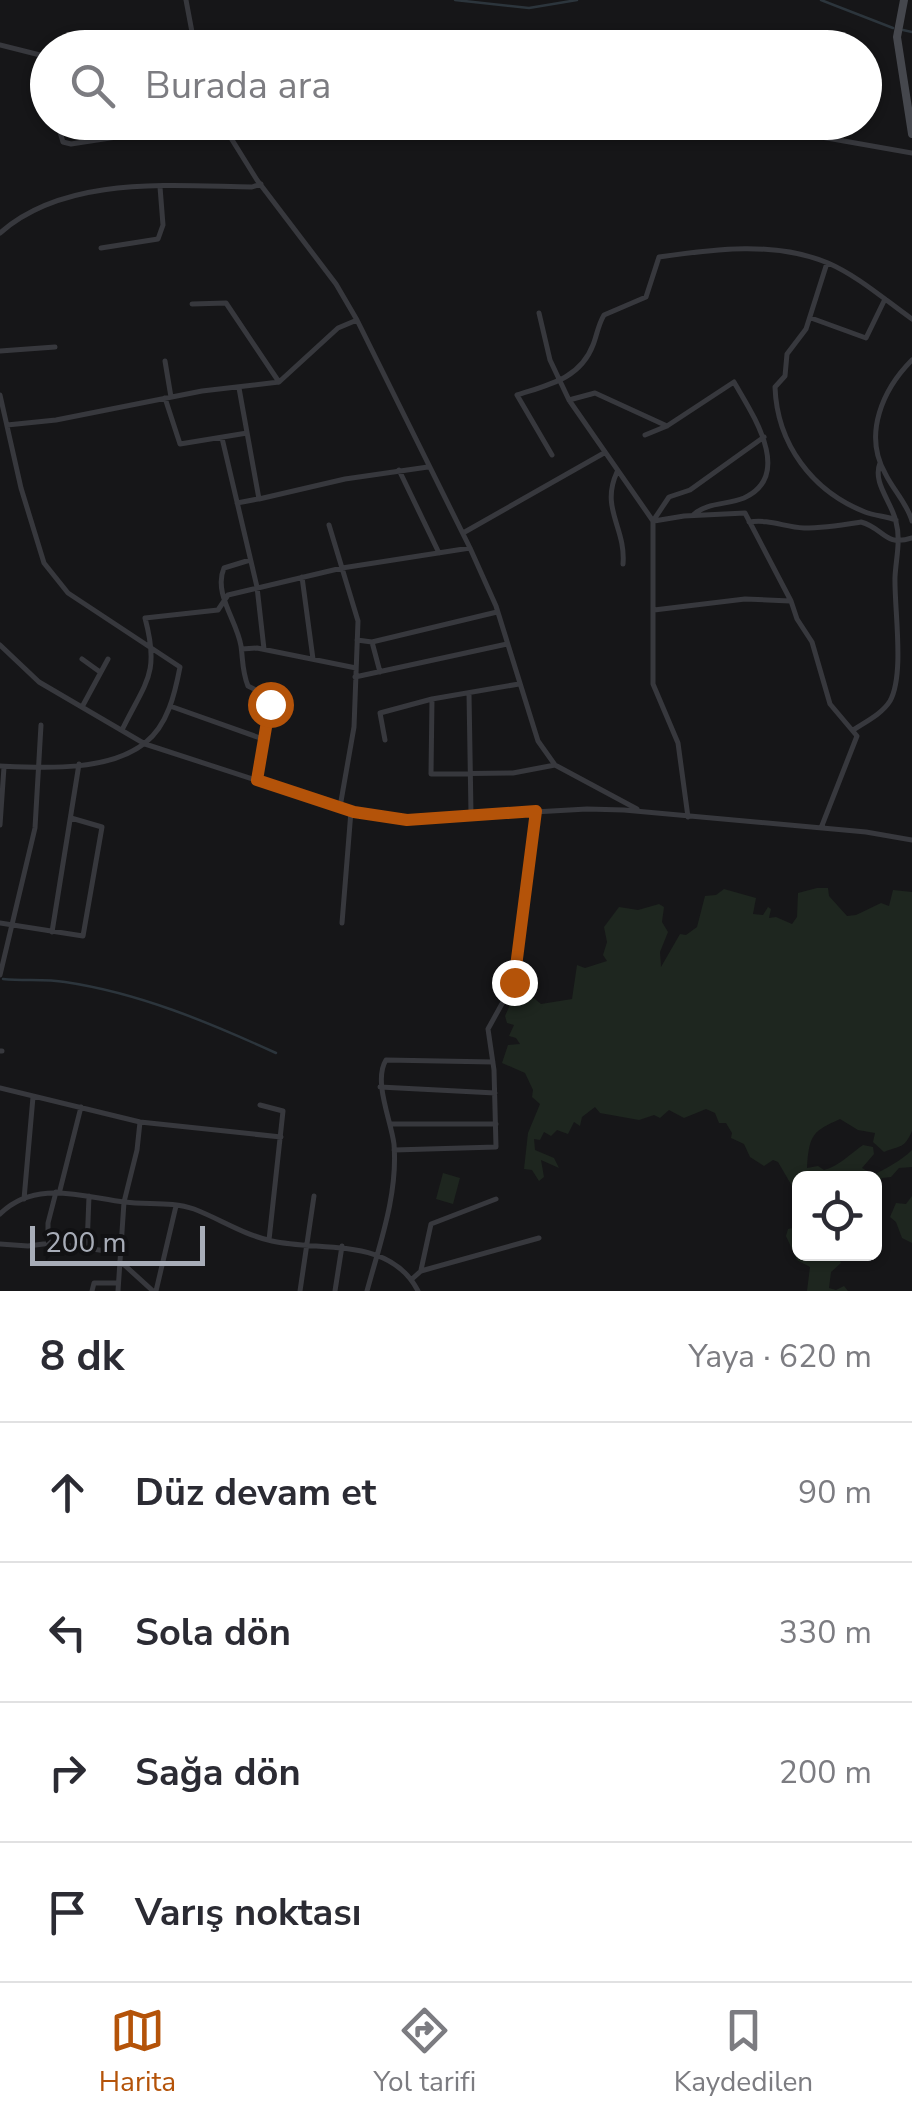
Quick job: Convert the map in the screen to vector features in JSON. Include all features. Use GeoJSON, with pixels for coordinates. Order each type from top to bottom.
{"type":"FeatureCollection","features":[{"type":"Feature","properties":{"kind":"street"},"geometry":{"type":"LineString","coordinates":[[186,0],[192,30]]}},
{"type":"Feature","properties":{"kind":"street"},"geometry":{"type":"LineString","coordinates":[[904,0],[896,37],[912,134]]}},
{"type":"Feature","properties":{"kind":"street"},"geometry":{"type":"LineString","coordinates":[[0,44],[30,52]]}},
{"type":"Feature","properties":{"kind":"street"},"geometry":{"type":"LineString","coordinates":[[901,70],[912,72]]}},
{"type":"Feature","properties":{"kind":"street"},"geometry":{"type":"LineString","coordinates":[[233,140],[336,284],[357,320],[470,548],[497,612],[538,741],[555,765],[641,812]]}},
{"type":"Feature","properties":{"kind":"street"},"geometry":{"type":"LineString","coordinates":[[838,140],[912,153]]}},
{"type":"Feature","properties":{"kind":"street"},"geometry":{"type":"LineString","coordinates":[[0,233],[51,204],[103,190],[261,184]]}},
{"type":"Feature","properties":{"kind":"street"},"geometry":{"type":"LineString","coordinates":[[101,248],[158,239],[164,226],[160,187]]}},
{"type":"Feature","properties":{"kind":"street"},"geometry":{"type":"LineString","coordinates":[[552,455],[516,395],[560,382],[585,360],[604,315],[646,296],[660,257],[726,248],[782,251],[827,263],[912,319]]}},
{"type":"Feature","properties":{"kind":"street"},"geometry":{"type":"LineString","coordinates":[[827,263],[806,329],[786,354],[783,382],[775,387],[775,409],[802,469],[824,490],[864,512],[896,520]]}},
{"type":"Feature","properties":{"kind":"street"},"geometry":{"type":"LineString","coordinates":[[810,318],[866,338],[885,299]]}},
{"type":"Feature","properties":{"kind":"street"},"geometry":{"type":"LineString","coordinates":[[192,304],[226,303],[278,382]]}},
{"type":"Feature","properties":{"kind":"street"},"geometry":{"type":"LineString","coordinates":[[538,312],[560,382],[604,453],[654,521]]}},
{"type":"Feature","properties":{"kind":"street"},"geometry":{"type":"LineString","coordinates":[[7,425],[278,382],[338,328],[357,320]]}},
{"type":"Feature","properties":{"kind":"street"},"geometry":{"type":"LineString","coordinates":[[0,351],[55,347]]}},
{"type":"Feature","properties":{"kind":"street"},"geometry":{"type":"LineString","coordinates":[[912,360],[888,388],[880,407],[875,450],[912,521]]}},
{"type":"Feature","properties":{"kind":"street"},"geometry":{"type":"LineString","coordinates":[[164,361],[180,444],[247,434]]}},
{"type":"Feature","properties":{"kind":"street"},"geometry":{"type":"LineString","coordinates":[[645,436],[734,382],[764,438],[768,454],[764,476],[744,498],[700,508],[692,515]]}},
{"type":"Feature","properties":{"kind":"street"},"geometry":{"type":"LineString","coordinates":[[238,388],[259,499]]}},
{"type":"Feature","properties":{"kind":"street"},"geometry":{"type":"LineString","coordinates":[[570,400],[595,393],[667,426]]}},
{"type":"Feature","properties":{"kind":"street"},"geometry":{"type":"LineString","coordinates":[[0,395],[44,563],[68,593],[180,666],[170,706],[145,744],[109,760],[39,768],[2,766],[0,825]]}},
{"type":"Feature","properties":{"kind":"street"},"geometry":{"type":"LineString","coordinates":[[222,438],[256,587],[264,649]]}},
{"type":"Feature","properties":{"kind":"street"},"geometry":{"type":"LineString","coordinates":[[688,817],[678,743],[653,684],[654,521],[670,497],[690,490],[764,438]]}},
{"type":"Feature","properties":{"kind":"street"},"geometry":{"type":"LineString","coordinates":[[463,533],[604,453]]}},
{"type":"Feature","properties":{"kind":"street"},"geometry":{"type":"LineString","coordinates":[[853,730],[883,710],[895,689],[895,578],[899,542],[896,520],[879,482],[880,463]]}},
{"type":"Feature","properties":{"kind":"street"},"geometry":{"type":"LineString","coordinates":[[237,503],[428,467]]}},
{"type":"Feature","properties":{"kind":"street"},"geometry":{"type":"LineString","coordinates":[[399,470],[438,553]]}},
{"type":"Feature","properties":{"kind":"street"},"geometry":{"type":"LineString","coordinates":[[617,471],[609,498],[624,546],[623,564]]}},
{"type":"Feature","properties":{"kind":"street"},"geometry":{"type":"LineString","coordinates":[[654,521],[745,513],[797,620],[812,642],[830,704],[857,736],[822,828]]}},
{"type":"Feature","properties":{"kind":"street"},"geometry":{"type":"LineString","coordinates":[[749,522],[764,520],[800,528],[861,522],[899,542],[912,538]]}},
{"type":"Feature","properties":{"kind":"street"},"geometry":{"type":"LineString","coordinates":[[329,525],[358,621],[354,727],[340,808]]}},
{"type":"Feature","properties":{"kind":"street"},"geometry":{"type":"LineString","coordinates":[[122,730],[152,667],[153,650],[144,618],[218,610],[228,594],[256,587],[342,568],[470,548]]}},
{"type":"Feature","properties":{"kind":"street"},"geometry":{"type":"LineString","coordinates":[[250,560],[222,570],[224,601],[242,649],[241,668],[248,686],[264,694],[270,704],[257,780]]}},
{"type":"Feature","properties":{"kind":"street"},"geometry":{"type":"LineString","coordinates":[[302,577],[314,660]]}},
{"type":"Feature","properties":{"kind":"street"},"geometry":{"type":"LineString","coordinates":[[654,610],[744,599],[791,601]]}},
{"type":"Feature","properties":{"kind":"street"},"geometry":{"type":"LineString","coordinates":[[357,640],[372,642],[497,612]]}},
{"type":"Feature","properties":{"kind":"street"},"geometry":{"type":"LineString","coordinates":[[372,642],[380,672]]}},
{"type":"Feature","properties":{"kind":"street"},"geometry":{"type":"LineString","coordinates":[[0,644],[39,682],[145,744],[351,811],[407,820],[587,809],[822,828],[912,840]]}},
{"type":"Feature","properties":{"kind":"street"},"geometry":{"type":"LineString","coordinates":[[356,678],[507,644]]}},
{"type":"Feature","properties":{"kind":"street"},"geometry":{"type":"LineString","coordinates":[[242,649],[264,649],[356,668]]}},
{"type":"Feature","properties":{"kind":"street"},"geometry":{"type":"LineString","coordinates":[[82,659],[101,672]]}},
{"type":"Feature","properties":{"kind":"street"},"geometry":{"type":"LineString","coordinates":[[82,706],[108,659]]}},
{"type":"Feature","properties":{"kind":"street"},"geometry":{"type":"LineString","coordinates":[[385,740],[380,713],[432,699],[518,684]]}},
{"type":"Feature","properties":{"kind":"street"},"geometry":{"type":"LineString","coordinates":[[469,692],[471,814]]}},
{"type":"Feature","properties":{"kind":"street"},"geometry":{"type":"LineString","coordinates":[[432,699],[431,774],[513,773],[555,765]]}},
{"type":"Feature","properties":{"kind":"street"},"geometry":{"type":"LineString","coordinates":[[170,706],[263,739]]}},
{"type":"Feature","properties":{"kind":"street"},"geometry":{"type":"LineString","coordinates":[[0,975],[35,828],[41,725]]}},
{"type":"Feature","properties":{"kind":"street"},"geometry":{"type":"LineString","coordinates":[[52,932],[79,764]]}},
{"type":"Feature","properties":{"kind":"street"},"geometry":{"type":"LineString","coordinates":[[342,923],[351,811]]}},
{"type":"Feature","properties":{"kind":"street"},"geometry":{"type":"LineString","coordinates":[[394,1150],[496,1148],[488,1029],[514,982],[536,811]]}},
{"type":"Feature","properties":{"kind":"street"},"geometry":{"type":"LineString","coordinates":[[0,923],[82,936],[102,827],[71,818]]}},
{"type":"Feature","properties":{"kind":"street"},"geometry":{"type":"LineString","coordinates":[[366,1291],[396,1168],[392,1124],[380,1087],[382,1066],[386,1060],[493,1062]]}},
{"type":"Feature","properties":{"kind":"street"},"geometry":{"type":"LineString","coordinates":[[380,1087],[495,1093]]}},
{"type":"Feature","properties":{"kind":"street"},"geometry":{"type":"LineString","coordinates":[[0,1088],[140,1122],[280,1137]]}},
{"type":"Feature","properties":{"kind":"street"},"geometry":{"type":"LineString","coordinates":[[24,1198],[33,1096]]}},
{"type":"Feature","properties":{"kind":"street"},"geometry":{"type":"LineString","coordinates":[[260,1105],[284,1111],[269,1240]]}},
{"type":"Feature","properties":{"kind":"street"},"geometry":{"type":"LineString","coordinates":[[48,1243],[48,1223],[80,1107]]}},
{"type":"Feature","properties":{"kind":"street"},"geometry":{"type":"LineString","coordinates":[[92,1291],[94,1284],[118,1287],[124,1202],[140,1122]]}},
{"type":"Feature","properties":{"kind":"street"},"geometry":{"type":"LineString","coordinates":[[392,1124],[496,1124]]}},
{"type":"Feature","properties":{"kind":"street"},"geometry":{"type":"LineString","coordinates":[[0,1214],[24,1198],[58,1191],[190,1208],[269,1240],[342,1246],[376,1256],[412,1279],[418,1291]]}},
{"type":"Feature","properties":{"kind":"street"},"geometry":{"type":"LineString","coordinates":[[87,1247],[89,1196]]}},
{"type":"Feature","properties":{"kind":"street"},"geometry":{"type":"LineString","coordinates":[[300,1291],[314,1196]]}},
{"type":"Feature","properties":{"kind":"street"},"geometry":{"type":"LineString","coordinates":[[421,1271],[430,1224],[496,1199]]}},
{"type":"Feature","properties":{"kind":"street"},"geometry":{"type":"LineString","coordinates":[[120,1262],[155,1291],[176,1206]]}},
{"type":"Feature","properties":{"kind":"street"},"geometry":{"type":"LineString","coordinates":[[412,1279],[421,1271],[539,1238]]}},
{"type":"Feature","properties":{"kind":"street"},"geometry":{"type":"LineString","coordinates":[[0,1244],[48,1243],[120,1252]]}},
{"type":"Feature","properties":{"kind":"street"},"geometry":{"type":"LineString","coordinates":[[334,1291],[342,1246]]}},
{"type":"Feature","properties":{"kind":"shaded area"},"geometry":{"type":"Polygon","coordinates":[[[828,888],[829,896],[847,916],[881,903],[889,906],[893,890],[912,892],[912,1131],[904,1144],[884,1152],[873,1142],[875,1133],[858,1130],[840,1119],[815,1135],[809,1147],[807,1168],[829,1168],[863,1145],[873,1147],[874,1154],[862,1168],[867,1171],[792,1171],[792,1186],[778,1162],[773,1160],[764,1166],[750,1157],[744,1144],[731,1138],[726,1123],[719,1123],[715,1113],[706,1109],[684,1118],[669,1110],[660,1118],[654,1115],[639,1120],[600,1113],[595,1107],[582,1117],[580,1126],[574,1122],[568,1134],[557,1130],[551,1136],[544,1132],[540,1140],[534,1139],[535,1150],[554,1158],[559,1168],[541,1160],[544,1177],[539,1181],[532,1170],[524,1169],[528,1133],[540,1104],[532,1097],[525,1073],[502,1063],[508,1045],[520,1044],[509,1036],[514,1025],[507,1023],[505,1016],[516,991],[541,1004],[572,999],[577,965],[585,968],[607,961],[603,955],[607,942],[604,927],[619,907],[664,907],[662,922],[668,932],[660,952],[661,967],[680,934],[686,935],[697,927],[705,896],[724,889],[756,898],[753,914],[763,915],[768,907],[769,918],[792,924],[797,917],[798,893],[828,888]]]}},
{"type":"Feature","properties":{"kind":"shaded area"},"geometry":{"type":"Polygon","coordinates":[[[912,1150],[912,1167],[899,1168],[891,1177],[882,1178],[881,1171],[912,1150]]]}},
{"type":"Feature","properties":{"kind":"shaded area"},"geometry":{"type":"Polygon","coordinates":[[[443,1173],[460,1178],[453,1204],[436,1199],[443,1173]]]}},
{"type":"Feature","properties":{"kind":"shaded area"},"geometry":{"type":"Polygon","coordinates":[[[912,1196],[912,1243],[902,1238],[890,1217],[896,1203],[906,1204],[912,1196]]]}},
{"type":"Feature","properties":{"kind":"shaded area"},"geometry":{"type":"Polygon","coordinates":[[[792,1228],[792,1249],[786,1236],[792,1228]]]}},
{"type":"Feature","properties":{"kind":"shaded area"},"geometry":{"type":"Polygon","coordinates":[[[799,1261],[840,1261],[831,1272],[829,1288],[844,1286],[848,1291],[807,1291],[810,1267],[799,1261]]]}},
{"type":"Feature","properties":{"kind":"waterway"},"geometry":{"type":"LineString","coordinates":[[455,0],[529,8],[577,0]]}},
{"type":"Feature","properties":{"kind":"waterway"},"geometry":{"type":"LineString","coordinates":[[821,0],[893,28]]}},
{"type":"Feature","properties":{"kind":"waterway"},"geometry":{"type":"LineString","coordinates":[[903,30],[912,32]]}},
{"type":"Feature","properties":{"kind":"waterway"},"geometry":{"type":"LineString","coordinates":[[3,979],[65,982],[120,993],[199,1020],[276,1053]]}},
{"type":"Feature","properties":{"kind":"route"},"geometry":{"type":"LineString","coordinates":[[270,704],[257,780],[354,812],[407,820],[536,811],[514,982]]}}]}
